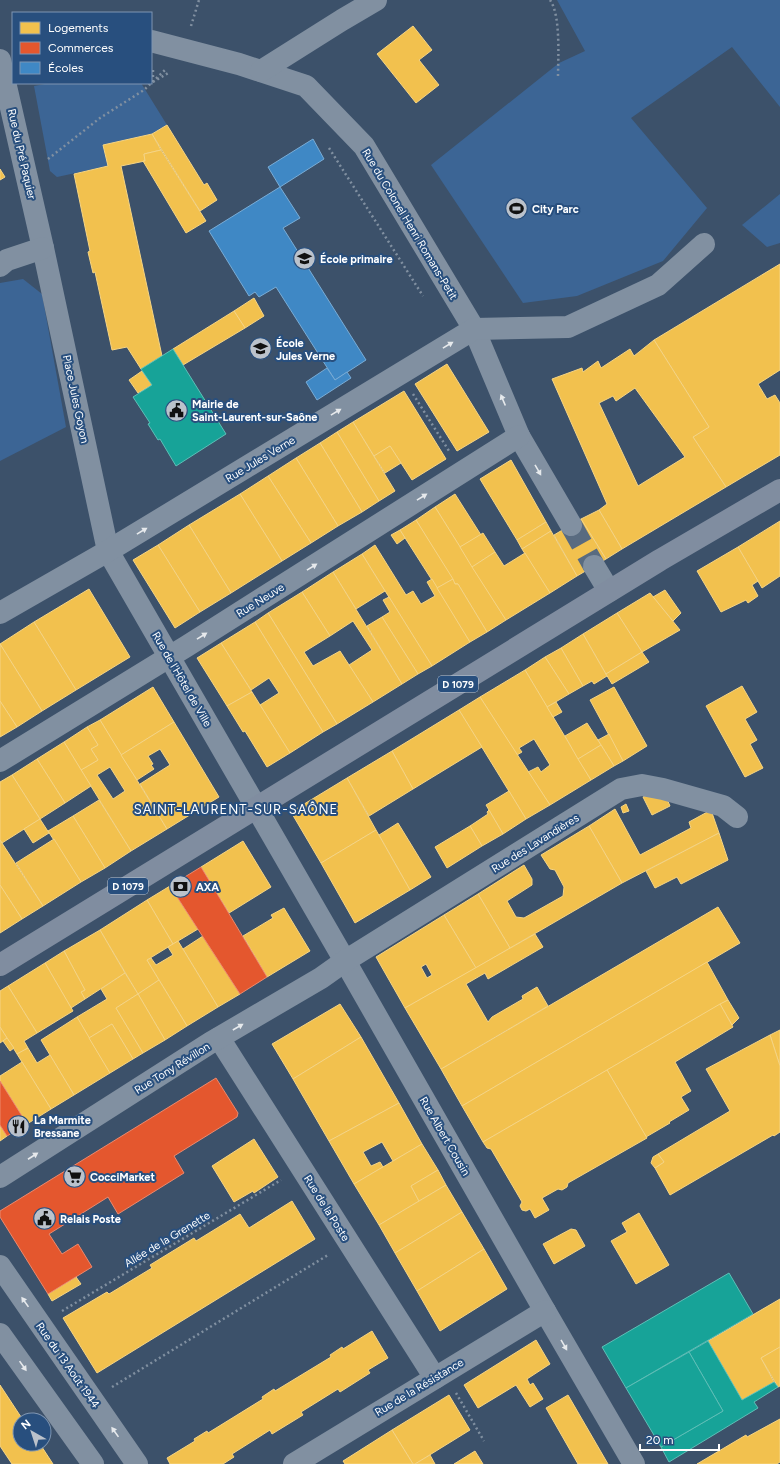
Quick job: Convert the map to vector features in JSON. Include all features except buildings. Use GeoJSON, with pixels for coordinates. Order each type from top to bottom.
{"type":"FeatureCollection","features":[{"type":"Feature","properties":{"kind":"main road","name":"D 1079"},"geometry":{"type":"LineString","coordinates":[[0,965],[609,591],[780,490]]}},
{"type":"Feature","properties":{"kind":"street"},"geometry":{"type":"LineString","coordinates":[[261,72],[376,0]]}},
{"type":"Feature","properties":{"kind":"street","name":"Rue du Colonel Henri Romans-Petit"},"geometry":{"type":"LineString","coordinates":[[152,41],[239,64],[306,86],[364,146],[474,329],[518,436],[571,525]]}},
{"type":"Feature","properties":{"kind":"street","name":"Rue du Pré Paquier"},"geometry":{"type":"LineString","coordinates":[[5,63],[29,186],[43,248]]}},
{"type":"Feature","properties":{"kind":"street"},"geometry":{"type":"LineString","coordinates":[[474,329],[568,327],[658,285],[704,244]]}},
{"type":"Feature","properties":{"kind":"street"},"geometry":{"type":"LineString","coordinates":[[0,266],[7,260],[43,248]]}},
{"type":"Feature","properties":{"kind":"street","name":"Place Jules Goyon"},"geometry":{"type":"LineString","coordinates":[[43,248],[108,551]]}},
{"type":"Feature","properties":{"kind":"street","name":"Rue Jules Verne"},"geometry":{"type":"LineString","coordinates":[[0,613],[108,551],[474,329]]}},
{"type":"Feature","properties":{"kind":"street","name":"Rue Neuve"},"geometry":{"type":"LineString","coordinates":[[0,761],[169,657],[518,436]]}},
{"type":"Feature","properties":{"kind":"street","name":"Rue de l'Hôtel de Ville"},"geometry":{"type":"LineString","coordinates":[[108,551],[256,808]]}},
{"type":"Feature","properties":{"kind":"street"},"geometry":{"type":"LineString","coordinates":[[594,566],[609,591]]}},
{"type":"Feature","properties":{"kind":"street","name":"Rue des Lavandières"},"geometry":{"type":"LineString","coordinates":[[345,961],[621,790],[642,785],[663,788],[723,806],[737,817]]}},
{"type":"Feature","properties":{"kind":"street","name":"Rue Albert Cousin"},"geometry":{"type":"LineString","coordinates":[[256,808],[634,1464]]}},
{"type":"Feature","properties":{"kind":"street","name":"Rue Tony Révillon"},"geometry":{"type":"LineString","coordinates":[[0,1177],[219,1038],[321,978],[345,961]]}},
{"type":"Feature","properties":{"kind":"street","name":"Rue de la Poste"},"geometry":{"type":"LineString","coordinates":[[219,1038],[349,1242],[440,1375]]}},
{"type":"Feature","properties":{"kind":"street","name":"Rue du 13 Août 1944"},"geometry":{"type":"LineString","coordinates":[[0,1266],[136,1464]]}},
{"type":"Feature","properties":{"kind":"street","name":"Rue de la Résistance"},"geometry":{"type":"LineString","coordinates":[[294,1464],[545,1311]]}},
{"type":"Feature","properties":{"kind":"street"},"geometry":{"type":"LineString","coordinates":[[0,1334],[93,1464]]}},
{"type":"Feature","properties":{"kind":"path"},"geometry":{"type":"LineString","coordinates":[[550,0],[554,4],[558,30],[558,78]]}},
{"type":"Feature","properties":{"kind":"path"},"geometry":{"type":"LineString","coordinates":[[153,82],[185,50]]}},
{"type":"Feature","properties":{"kind":"path"},"geometry":{"type":"LineString","coordinates":[[153,82],[173,70]]}},
{"type":"Feature","properties":{"kind":"path"},"geometry":{"type":"LineString","coordinates":[[29,186],[48,159],[100,118],[144,90],[151,84]]}},
{"type":"Feature","properties":{"kind":"path"},"geometry":{"type":"LineString","coordinates":[[326,142],[425,299]]}},
{"type":"Feature","properties":{"kind":"path"},"geometry":{"type":"LineString","coordinates":[[400,373],[462,472]]}},
{"type":"Feature","properties":{"kind":"path","name":"Allée de la Grenette"},"geometry":{"type":"LineString","coordinates":[[40,1324],[302,1168]]}},
{"type":"Feature","properties":{"kind":"path"},"geometry":{"type":"LineString","coordinates":[[92,1399],[349,1242]]}},
{"type":"Feature","properties":{"kind":"path"},"geometry":{"type":"LineString","coordinates":[[440,1375],[484,1442]]}},
{"type":"Feature","properties":{"kind":"shaded area"},"geometry":{"type":"Polygon","coordinates":[[[557,0],[780,0],[780,107],[732,47],[631,118],[707,208],[663,261],[577,296],[523,303],[431,165],[559,63],[585,51],[557,0]]]}},
{"type":"Feature","properties":{"kind":"shaded area"},"geometry":{"type":"Polygon","coordinates":[[[45,84],[142,84],[167,125],[152,134],[104,145],[108,166],[57,177],[50,171],[34,86],[45,84]]]}},
{"type":"Feature","properties":{"kind":"shaded area"},"geometry":{"type":"Polygon","coordinates":[[[780,194],[780,243],[767,247],[742,225],[780,194]]]}},
{"type":"Feature","properties":{"kind":"shaded area"},"geometry":{"type":"Polygon","coordinates":[[[23,279],[42,294],[66,427],[0,461],[0,283],[23,279]]]}},
{"type":"Feature","properties":{"kind":"tunnel"},"geometry":{"type":"LineString","coordinates":[[571,525],[594,566]]}},
{"type":"Feature","properties":{"kind":"place","name":"City Parc"},"geometry":{"type":"Point","coordinates":[517,209]}},
{"type":"Feature","properties":{"kind":"place","name":"École primaire"},"geometry":{"type":"Point","coordinates":[305,259]}},
{"type":"Feature","properties":{"kind":"place","name":"École Jules Verne"},"geometry":{"type":"Point","coordinates":[261,349]}},
{"type":"Feature","properties":{"kind":"place","name":"Mairie de Saint-Laurent-sur-Saône"},"geometry":{"type":"Point","coordinates":[176,410]}},
{"type":"Feature","properties":{"kind":"place","name":"AXA"},"geometry":{"type":"Point","coordinates":[181,887]}},
{"type":"Feature","properties":{"kind":"place","name":"La Marmite Bressane"},"geometry":{"type":"Point","coordinates":[18,1126]}},
{"type":"Feature","properties":{"kind":"place","name":"CocciMarket"},"geometry":{"type":"Point","coordinates":[74,1177]}},
{"type":"Feature","properties":{"kind":"place","name":"Relais Poste"},"geometry":{"type":"Point","coordinates":[44,1219]}},
{"type":"Feature","properties":{"kind":"district","name":"SAINT-LAURENT-SUR-SAÔNE"},"geometry":{"type":"Point","coordinates":[236,809]}}]}
